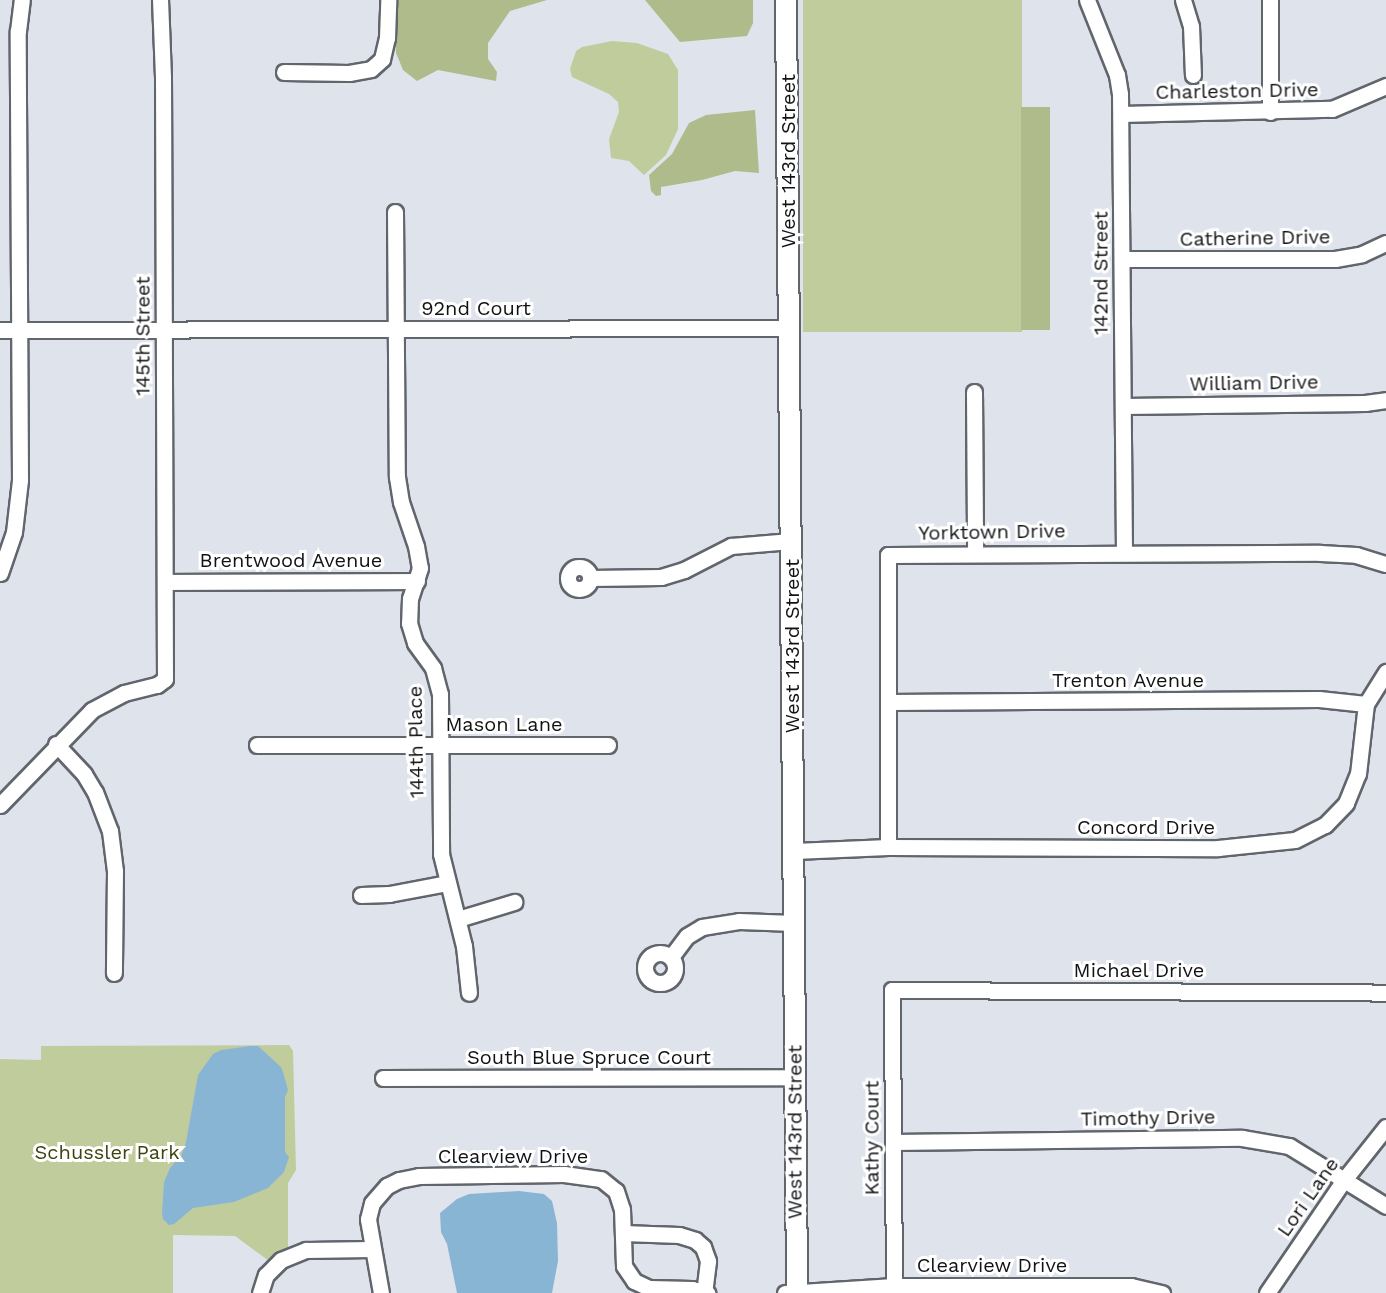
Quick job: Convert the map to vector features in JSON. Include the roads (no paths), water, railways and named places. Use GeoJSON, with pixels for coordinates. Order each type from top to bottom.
{"type":"FeatureCollection","features":[{"type":"Feature","properties":{"kind":"main road","name":"West 143rd Street"},"geometry":{"type":"LineString","coordinates":[[786,0],[794,851],[793,1292]]}},
{"type":"Feature","properties":{"kind":"street"},"geometry":{"type":"LineString","coordinates":[[0,573],[14,532],[20,480],[18,31],[22,0]]}},
{"type":"Feature","properties":{"kind":"street","name":"145th Street"},"geometry":{"type":"LineString","coordinates":[[56,744],[92,710],[124,693],[162,683],[166,672],[163,77],[160,0]]}},
{"type":"Feature","properties":{"kind":"street"},"geometry":{"type":"LineString","coordinates":[[284,72],[348,73],[371,69],[382,59],[387,38],[388,0]]}},
{"type":"Feature","properties":{"kind":"street","name":"142nd Street"},"geometry":{"type":"LineString","coordinates":[[1088,0],[1117,75],[1121,114],[1124,552]]}},
{"type":"Feature","properties":{"kind":"street"},"geometry":{"type":"LineString","coordinates":[[1183,0],[1191,26],[1193,75]]}},
{"type":"Feature","properties":{"kind":"street"},"geometry":{"type":"LineString","coordinates":[[1270,0],[1270,112]]}},
{"type":"Feature","properties":{"kind":"street","name":"Charleston Drive"},"geometry":{"type":"LineString","coordinates":[[1121,114],[1332,110],[1386,86]]}},
{"type":"Feature","properties":{"kind":"street","name":"144th Place"},"geometry":{"type":"LineString","coordinates":[[395,212],[394,329],[397,477],[400,502],[419,558],[417,581],[409,609],[411,632],[437,680],[440,694],[440,836],[448,883],[467,963],[469,993]]}},
{"type":"Feature","properties":{"kind":"street","name":"Catherine Drive"},"geometry":{"type":"LineString","coordinates":[[1122,259],[1335,259],[1362,254],[1386,243]]}},
{"type":"Feature","properties":{"kind":"street","name":"92nd Court"},"geometry":{"type":"LineString","coordinates":[[0,330],[789,328]]}},
{"type":"Feature","properties":{"kind":"street"},"geometry":{"type":"LineString","coordinates":[[974,392],[975,554]]}},
{"type":"Feature","properties":{"kind":"street","name":"William Drive"},"geometry":{"type":"LineString","coordinates":[[1123,406],[1365,403],[1386,400]]}},
{"type":"Feature","properties":{"kind":"street"},"geometry":{"type":"LineString","coordinates":[[590,578],[661,577],[684,570],[731,546],[791,541]]}},
{"type":"Feature","properties":{"kind":"street","name":"Yorktown Drive"},"geometry":{"type":"LineString","coordinates":[[888,847],[888,555],[1124,552],[1320,553],[1356,555],[1386,564]]}},
{"type":"Feature","properties":{"kind":"street","name":"Brentwood Avenue"},"geometry":{"type":"LineString","coordinates":[[165,582],[417,581]]}},
{"type":"Feature","properties":{"kind":"street","name":"Concord Drive"},"geometry":{"type":"LineString","coordinates":[[794,851],[888,847],[1218,849],[1295,840],[1325,825],[1346,803],[1358,774],[1366,704],[1386,672]]}},
{"type":"Feature","properties":{"kind":"street","name":"Trenton Avenue"},"geometry":{"type":"LineString","coordinates":[[889,702],[1319,699],[1366,704]]}},
{"type":"Feature","properties":{"kind":"street"},"geometry":{"type":"LineString","coordinates":[[0,805],[56,744],[84,774],[95,792],[110,831],[114,871],[114,973]]}},
{"type":"Feature","properties":{"kind":"street","name":"Mason Lane"},"geometry":{"type":"LineString","coordinates":[[257,746],[608,745]]}},
{"type":"Feature","properties":{"kind":"street"},"geometry":{"type":"LineString","coordinates":[[361,896],[388,894],[448,883]]}},
{"type":"Feature","properties":{"kind":"street"},"geometry":{"type":"LineString","coordinates":[[458,919],[514,902]]}},
{"type":"Feature","properties":{"kind":"street"},"geometry":{"type":"LineString","coordinates":[[670,957],[687,936],[702,927],[739,921],[794,923]]}},
{"type":"Feature","properties":{"kind":"street","name":"Michael Drive"},"geometry":{"type":"LineString","coordinates":[[892,990],[1386,993]]}},
{"type":"Feature","properties":{"kind":"street","name":"Kathy Court"},"geometry":{"type":"LineString","coordinates":[[892,990],[894,1289]]}},
{"type":"Feature","properties":{"kind":"street","name":"South Blue Spruce Court"},"geometry":{"type":"LineString","coordinates":[[383,1078],[795,1077]]}},
{"type":"Feature","properties":{"kind":"street","name":"Lori Lane"},"geometry":{"type":"LineString","coordinates":[[1267,1293],[1342,1181],[1386,1127]]}},
{"type":"Feature","properties":{"kind":"street","name":"Timothy Drive"},"geometry":{"type":"LineString","coordinates":[[892,1142],[1242,1138],[1289,1146],[1342,1181],[1386,1206]]}},
{"type":"Feature","properties":{"kind":"street","name":"Clearview Drive"},"geometry":{"type":"LineString","coordinates":[[381,1293],[371,1249],[368,1219],[378,1194],[399,1180],[419,1176],[564,1174],[601,1179],[615,1191],[620,1199],[624,1266],[634,1281],[649,1288],[692,1289],[706,1292]]}},
{"type":"Feature","properties":{"kind":"street"},"geometry":{"type":"LineString","coordinates":[[623,1233],[679,1235],[695,1240],[703,1247],[708,1261],[706,1292]]}},
{"type":"Feature","properties":{"kind":"street"},"geometry":{"type":"LineString","coordinates":[[260,1293],[266,1275],[281,1260],[306,1250],[371,1249]]}},
{"type":"Feature","properties":{"kind":"street","name":"Clearview Drive"},"geometry":{"type":"LineString","coordinates":[[793,1292],[1131,1286],[1162,1293]]}},
{"type":"Feature","properties":{"kind":"water"},"geometry":{"type":"Polygon","coordinates":[[[258,1046],[281,1067],[284,1075],[288,1090],[285,1097],[285,1152],[289,1157],[284,1172],[268,1188],[234,1202],[193,1208],[174,1224],[169,1225],[163,1219],[162,1213],[164,1182],[170,1168],[182,1154],[186,1142],[198,1075],[213,1054],[221,1050],[258,1046]]]}},
{"type":"Feature","properties":{"kind":"water"},"geometry":{"type":"Polygon","coordinates":[[[519,1191],[544,1194],[552,1201],[557,1223],[558,1261],[552,1293],[457,1293],[447,1244],[441,1232],[440,1213],[457,1199],[469,1194],[519,1191]]]}},
{"type":"Feature","properties":{"kind":"park label","name":"Schussler Park"},"geometry":{"type":"Point","coordinates":[107,1152]}}]}
